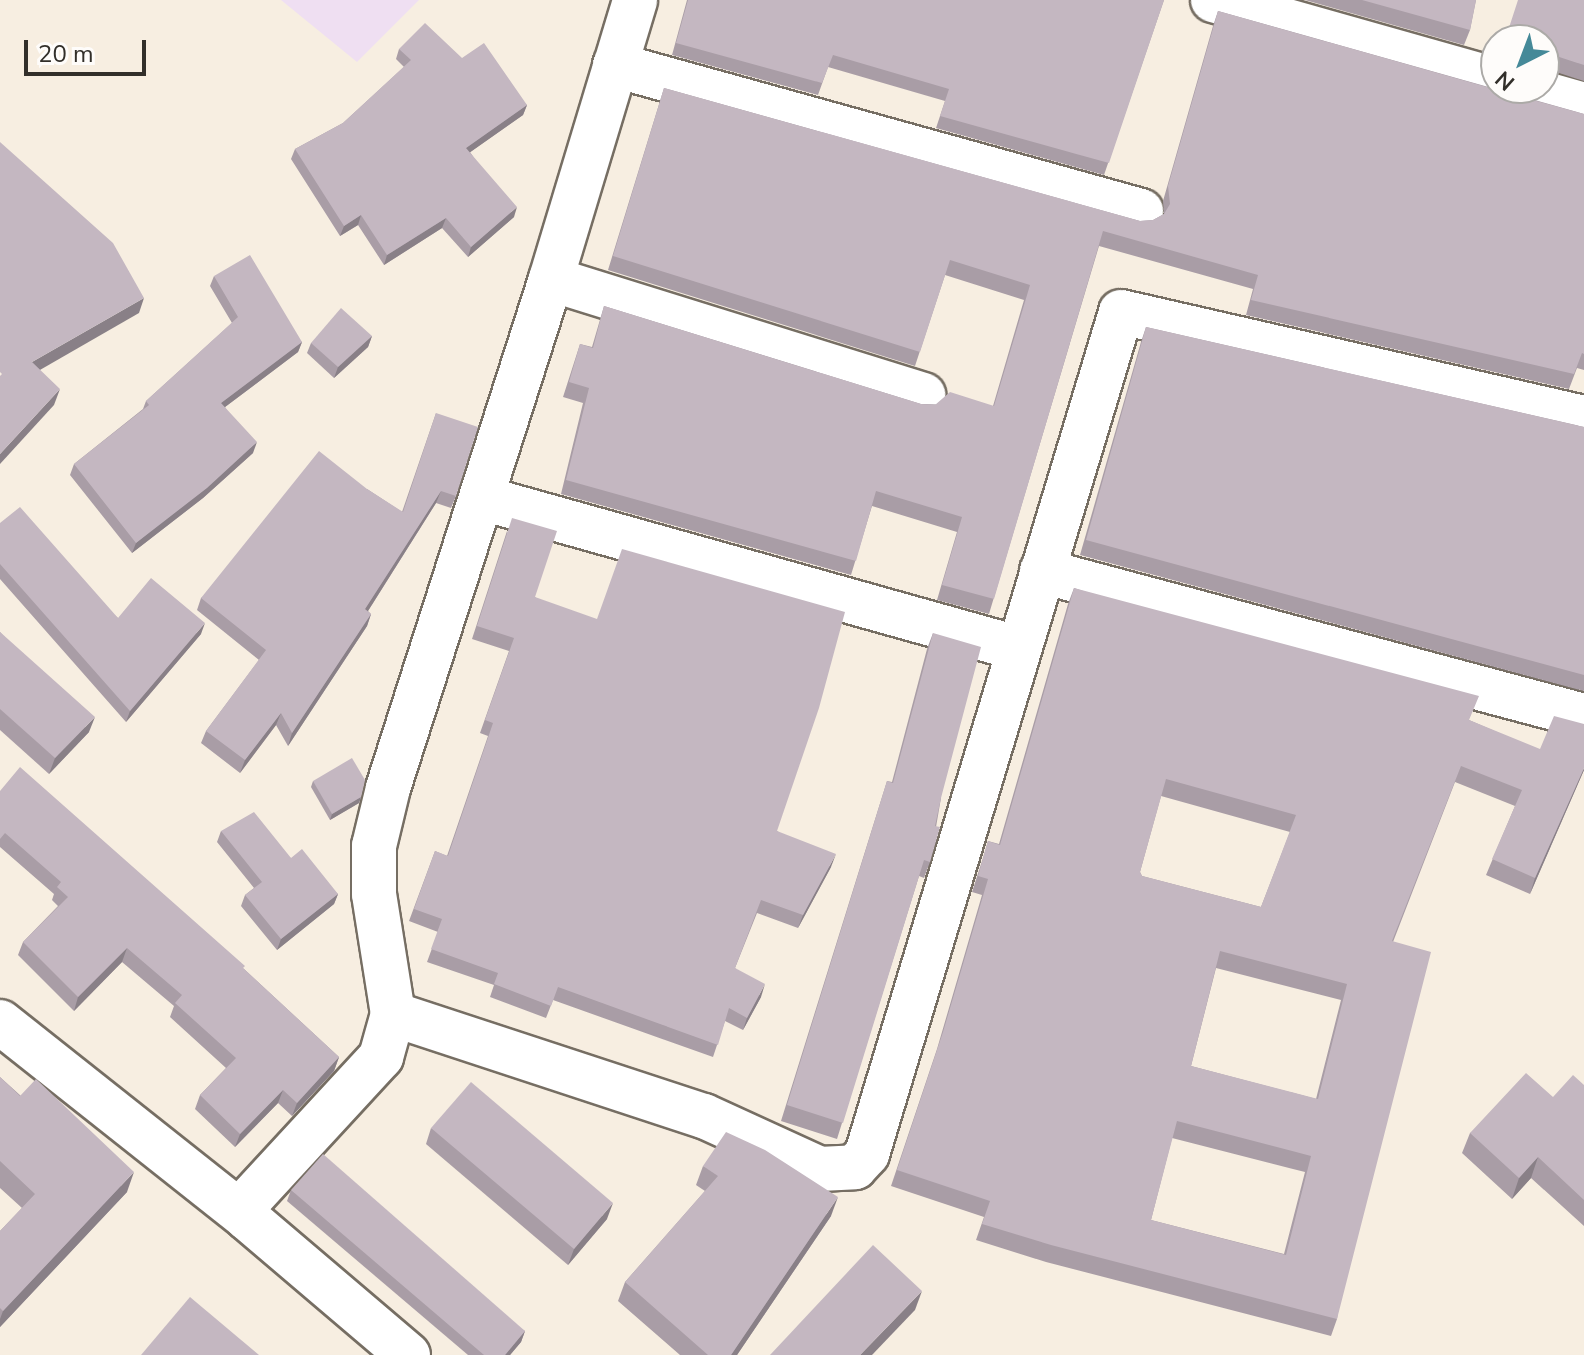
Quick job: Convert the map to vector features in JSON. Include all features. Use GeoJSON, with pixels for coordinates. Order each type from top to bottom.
{"type":"FeatureCollection","features":[{"type":"Feature","properties":{"kind":"street"},"geometry":{"type":"LineString","coordinates":[[247,1218],[249,1200],[381,1057],[393,1014],[374,894],[374,846],[388,788],[551,279],[635,0]]}},
{"type":"Feature","properties":{"kind":"street"},"geometry":{"type":"LineString","coordinates":[[1213,0],[1480,75]]}},
{"type":"Feature","properties":{"kind":"street"},"geometry":{"type":"LineString","coordinates":[[615,65],[1141,211]]}},
{"type":"Feature","properties":{"kind":"street"},"geometry":{"type":"LineString","coordinates":[[1560,98],[1584,105]]}},
{"type":"Feature","properties":{"kind":"street"},"geometry":{"type":"LineString","coordinates":[[551,279],[923,395]]}},
{"type":"Feature","properties":{"kind":"street"},"geometry":{"type":"LineString","coordinates":[[393,1014],[704,1116],[820,1169],[855,1167],[867,1154],[1017,648],[1121,312],[1584,418]]}},
{"type":"Feature","properties":{"kind":"street"},"geometry":{"type":"LineString","coordinates":[[482,498],[1017,648]]}},
{"type":"Feature","properties":{"kind":"street"},"geometry":{"type":"LineString","coordinates":[[1042,571],[1584,716]]}},
{"type":"Feature","properties":{"kind":"street"},"geometry":{"type":"LineString","coordinates":[[0,1022],[247,1218],[408,1355]]}},
{"type":"Feature","properties":{"kind":"shaded area"},"geometry":{"type":"Polygon","coordinates":[[[281,0],[419,0],[357,62],[281,0]]]}},
{"type":"Feature","properties":{"kind":"building"},"geometry":{"type":"Polygon","coordinates":[[[688,0],[1164,0],[1109,163],[940,116],[949,89],[833,55],[822,83],[676,43],[688,0]]]}},
{"type":"Feature","properties":{"kind":"building"},"geometry":{"type":"Polygon","coordinates":[[[1362,0],[1476,0],[1470,30],[1362,0]]]}},
{"type":"Feature","properties":{"kind":"building"},"geometry":{"type":"Polygon","coordinates":[[[1518,0],[1584,0],[1584,65],[1560,57],[1560,24],[1510,24],[1518,0]]]}},
{"type":"Feature","properties":{"kind":"building"},"geometry":{"type":"Polygon","coordinates":[[[1218,11],[1480,85],[1480,104],[1548,104],[1584,114],[1584,354],[1574,374],[1251,300],[1258,275],[1103,231],[994,599],[942,585],[962,517],[876,491],[856,561],[566,480],[589,388],[569,382],[580,344],[593,348],[604,306],[921,404],[935,405],[950,392],[994,406],[1030,285],[950,260],[920,352],[613,256],[664,88],[1140,221],[1153,220],[1164,214],[1170,204],[1168,186],[1218,11]]]}},
{"type":"Feature","properties":{"kind":"building"},"geometry":{"type":"Polygon","coordinates":[[[425,23],[462,58],[484,43],[527,105],[466,148],[517,207],[471,247],[446,218],[387,255],[361,215],[344,226],[295,149],[343,123],[411,60],[399,49],[425,23]]]}},
{"type":"Feature","properties":{"kind":"building"},"geometry":{"type":"Polygon","coordinates":[[[0,142],[113,243],[144,298],[32,362],[60,389],[0,454],[2,374],[0,142]]]}},
{"type":"Feature","properties":{"kind":"building"},"geometry":{"type":"Polygon","coordinates":[[[250,255],[302,342],[221,403],[257,442],[207,488],[136,543],[74,464],[149,405],[146,401],[238,317],[214,276],[250,255]]]}},
{"type":"Feature","properties":{"kind":"building"},"geometry":{"type":"Polygon","coordinates":[[[341,308],[372,336],[338,367],[311,343],[341,308]]]}},
{"type":"Feature","properties":{"kind":"building"},"geometry":{"type":"Polygon","coordinates":[[[1146,327],[1584,427],[1584,675],[1086,540],[1146,327]]]}},
{"type":"Feature","properties":{"kind":"building"},"geometry":{"type":"Polygon","coordinates":[[[436,413],[478,427],[456,496],[441,491],[365,609],[371,614],[292,733],[281,713],[245,760],[206,731],[266,650],[201,598],[319,451],[367,489],[403,512],[436,413]]]}},
{"type":"Feature","properties":{"kind":"building"},"geometry":{"type":"Polygon","coordinates":[[[20,507],[118,618],[151,578],[205,623],[130,711],[0,564],[0,523],[20,507]]]}},
{"type":"Feature","properties":{"kind":"building"},"geometry":{"type":"Polygon","coordinates":[[[512,518],[557,531],[535,597],[597,619],[622,549],[845,612],[819,708],[777,831],[836,854],[803,915],[761,900],[735,968],[765,984],[747,1018],[729,1008],[718,1045],[558,987],[551,1006],[494,984],[498,973],[431,949],[442,919],[414,909],[435,851],[448,856],[493,723],[485,720],[514,638],[477,626],[512,518]]]}},
{"type":"Feature","properties":{"kind":"building"},"geometry":{"type":"Polygon","coordinates":[[[1074,588],[1479,696],[1469,720],[1540,749],[1554,716],[1584,724],[1584,768],[1535,878],[1492,859],[1522,790],[1461,766],[1392,941],[1431,952],[1337,1319],[1051,1245],[982,1224],[990,1201],[897,1170],[943,1032],[988,879],[978,876],[988,841],[1000,845],[1074,588]],[[1166,779],[1140,872],[1142,876],[1261,907],[1296,815],[1166,779]],[[1220,951],[1191,1066],[1318,1099],[1347,984],[1220,951]],[[1177,1121],[1151,1220],[1286,1255],[1311,1156],[1177,1121]]]}},
{"type":"Feature","properties":{"kind":"building"},"geometry":{"type":"Polygon","coordinates":[[[0,632],[95,717],[55,758],[0,709],[0,632]]]}},
{"type":"Feature","properties":{"kind":"building"},"geometry":{"type":"Polygon","coordinates":[[[933,633],[981,647],[941,798],[935,826],[940,827],[930,862],[924,860],[843,1123],[787,1105],[887,781],[893,783],[933,633]]]}},
{"type":"Feature","properties":{"kind":"building"},"geometry":{"type":"Polygon","coordinates":[[[352,758],[365,780],[361,797],[332,814],[313,781],[352,758]]]}},
{"type":"Feature","properties":{"kind":"building"},"geometry":{"type":"Polygon","coordinates":[[[20,767],[245,966],[243,968],[339,1057],[297,1103],[283,1090],[240,1134],[200,1095],[236,1058],[175,1003],[182,995],[127,948],[78,997],[23,942],[68,897],[57,887],[61,882],[5,833],[0,839],[0,791],[20,767]]]}},
{"type":"Feature","properties":{"kind":"building"},"geometry":{"type":"Polygon","coordinates":[[[254,812],[291,858],[302,849],[338,894],[281,939],[245,895],[262,882],[221,831],[254,812]]]}},
{"type":"Feature","properties":{"kind":"building"},"geometry":{"type":"Polygon","coordinates":[[[1526,1073],[1553,1097],[1573,1075],[1584,1085],[1584,1200],[1538,1157],[1519,1178],[1470,1133],[1526,1073]]]}},
{"type":"Feature","properties":{"kind":"building"},"geometry":{"type":"Polygon","coordinates":[[[0,1077],[20,1096],[36,1079],[134,1172],[3,1311],[0,1308],[0,1231],[35,1194],[0,1161],[0,1077]]]}},
{"type":"Feature","properties":{"kind":"building"},"geometry":{"type":"Polygon","coordinates":[[[471,1082],[613,1203],[574,1249],[431,1128],[471,1082]]]}},
{"type":"Feature","properties":{"kind":"building"},"geometry":{"type":"Polygon","coordinates":[[[726,1132],[765,1150],[838,1197],[731,1355],[708,1355],[625,1282],[718,1176],[703,1166],[726,1132]]]}},
{"type":"Feature","properties":{"kind":"building"},"geometry":{"type":"Polygon","coordinates":[[[323,1154],[525,1331],[505,1355],[484,1355],[291,1190],[323,1154]]]}},
{"type":"Feature","properties":{"kind":"building"},"geometry":{"type":"Polygon","coordinates":[[[873,1245],[922,1291],[860,1355],[770,1355],[873,1245]]]}},
{"type":"Feature","properties":{"kind":"building"},"geometry":{"type":"Polygon","coordinates":[[[190,1297],[259,1355],[141,1355],[190,1297]]]}}]}
